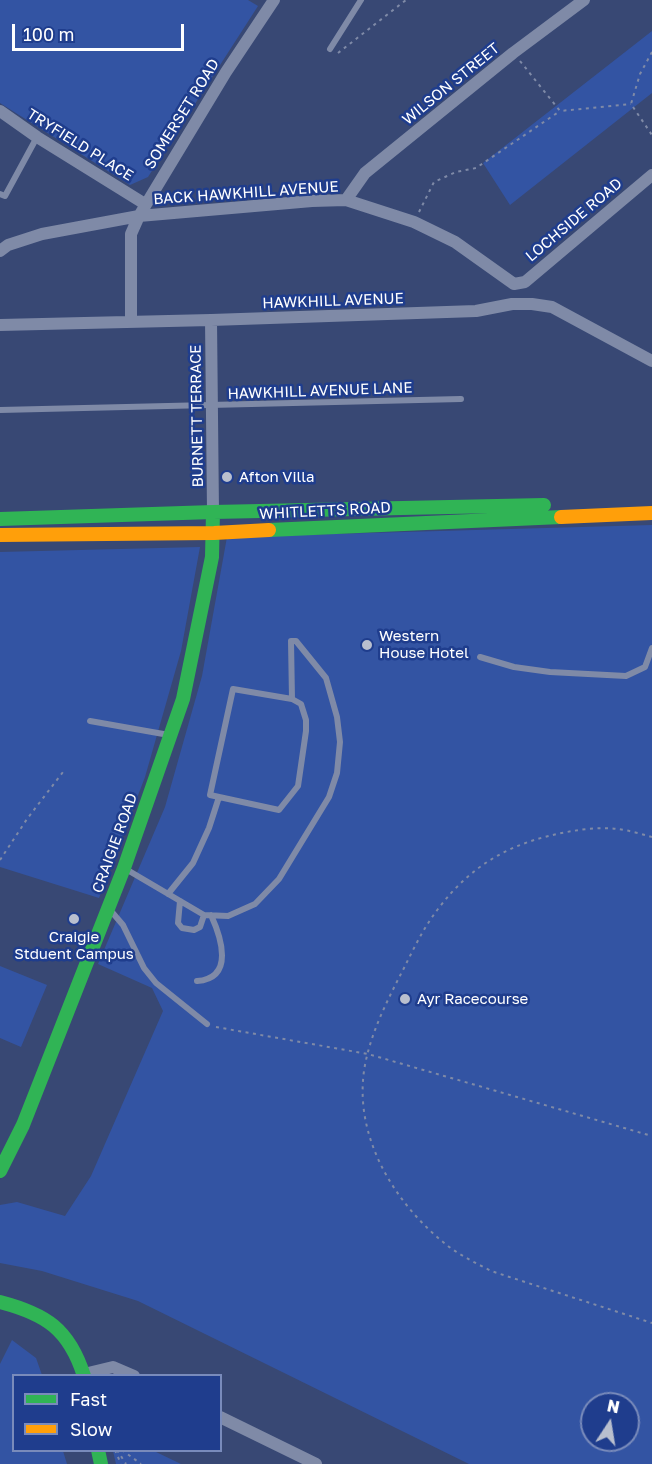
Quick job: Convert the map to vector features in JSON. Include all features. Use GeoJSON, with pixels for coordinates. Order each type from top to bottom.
{"type":"FeatureCollection","features":[{"type":"Feature","properties":{"kind":"main road","name":"WHITLETTS ROAD"},"geometry":{"type":"LineString","coordinates":[[0,519],[652,502]]}},
{"type":"Feature","properties":{"kind":"main road","name":"CRAIGIE ROAD"},"geometry":{"type":"LineString","coordinates":[[0,1171],[23,1125],[109,908],[183,699],[212,557],[213,512]]}},
{"type":"Feature","properties":{"kind":"main road","name":"WHITLETTS ROAD"},"geometry":{"type":"LineString","coordinates":[[0,535],[214,533],[652,513]]}},
{"type":"Feature","properties":{"kind":"main road"},"geometry":{"type":"LineString","coordinates":[[0,1302],[35,1312],[59,1330],[77,1356],[84,1374]]}},
{"type":"Feature","properties":{"kind":"street","name":"SOMERSET ROAD"},"geometry":{"type":"LineString","coordinates":[[131,322],[131,234],[138,216],[226,72],[274,0]]}},
{"type":"Feature","properties":{"kind":"street","name":"WILSON STREET"},"geometry":{"type":"LineString","coordinates":[[346,200],[364,173],[513,53],[584,0]]}},
{"type":"Feature","properties":{"kind":"street","name":"TRYFIELD PLACE"},"geometry":{"type":"LineString","coordinates":[[0,111],[37,137],[145,204]]}},
{"type":"Feature","properties":{"kind":"street","name":"LOCHSIDE ROAD"},"geometry":{"type":"LineString","coordinates":[[514,284],[525,282],[652,175]]}},
{"type":"Feature","properties":{"kind":"street","name":"BACK HAWKHILL AVENUE"},"geometry":{"type":"LineString","coordinates":[[0,251],[8,245],[42,234],[138,216],[346,200],[414,222],[455,242],[514,284]]}},
{"type":"Feature","properties":{"kind":"street","name":"HAWKHILL AVENUE"},"geometry":{"type":"LineString","coordinates":[[0,324],[476,311],[512,304],[532,304],[552,307],[652,361]]}},
{"type":"Feature","properties":{"kind":"street","name":"BURNETT TERRACE"},"geometry":{"type":"LineString","coordinates":[[211,320],[213,512]]}},
{"type":"Feature","properties":{"kind":"street"},"geometry":{"type":"LineString","coordinates":[[88,1374],[113,1367],[129,1374]]}},
{"type":"Feature","properties":{"kind":"street"},"geometry":{"type":"LineString","coordinates":[[222,1419],[316,1464]]}},
{"type":"Feature","properties":{"kind":"lane"},"geometry":{"type":"LineString","coordinates":[[330,49],[361,0]]}},
{"type":"Feature","properties":{"kind":"lane"},"geometry":{"type":"LineString","coordinates":[[0,194],[5,196],[37,137]]}},
{"type":"Feature","properties":{"kind":"lane","name":"HAWKHILL AVENUE LANE"},"geometry":{"type":"LineString","coordinates":[[0,410],[461,399]]}},
{"type":"Feature","properties":{"kind":"lane"},"geometry":{"type":"LineString","coordinates":[[124,868],[207,915],[228,916],[255,904],[279,879],[330,797],[338,773],[340,742],[337,717],[326,678],[296,641],[291,641],[292,699]]}},
{"type":"Feature","properties":{"kind":"lane"},"geometry":{"type":"LineString","coordinates":[[480,657],[514,667],[550,672],[626,676],[645,667],[652,648]]}},
{"type":"Feature","properties":{"kind":"lane"},"geometry":{"type":"LineString","coordinates":[[233,689],[292,699],[301,704],[306,720],[298,786],[279,810],[210,795],[233,689]]}},
{"type":"Feature","properties":{"kind":"lane"},"geometry":{"type":"LineString","coordinates":[[90,722],[170,735]]}},
{"type":"Feature","properties":{"kind":"lane"},"geometry":{"type":"LineString","coordinates":[[168,894],[193,863],[209,828],[219,797]]}},
{"type":"Feature","properties":{"kind":"lane"},"geometry":{"type":"LineString","coordinates":[[180,901],[178,923],[182,928],[194,930],[200,927],[207,915]]}},
{"type":"Feature","properties":{"kind":"lane"},"geometry":{"type":"LineString","coordinates":[[109,908],[123,925],[144,968],[156,983],[207,1024]]}},
{"type":"Feature","properties":{"kind":"lane"},"geometry":{"type":"LineString","coordinates":[[197,981],[210,978],[221,964],[220,934],[207,915]]}},
{"type":"Feature","properties":{"kind":"path"},"geometry":{"type":"LineString","coordinates":[[330,49],[339,53],[406,0]]}},
{"type":"Feature","properties":{"kind":"path"},"geometry":{"type":"LineString","coordinates":[[631,104],[640,74],[652,52]]}},
{"type":"Feature","properties":{"kind":"path"},"geometry":{"type":"LineString","coordinates":[[513,53],[560,111]]}},
{"type":"Feature","properties":{"kind":"path"},"geometry":{"type":"LineString","coordinates":[[414,222],[434,182],[456,172],[476,168],[560,111],[631,104]]}},
{"type":"Feature","properties":{"kind":"path"},"geometry":{"type":"LineString","coordinates":[[631,104],[652,135]]}},
{"type":"Feature","properties":{"kind":"path"},"geometry":{"type":"LineString","coordinates":[[0,860],[27,819],[63,772]]}},
{"type":"Feature","properties":{"kind":"path"},"geometry":{"type":"LineString","coordinates":[[652,837],[617,829],[575,831],[540,837],[514,846],[484,863],[466,877],[438,908],[388,998],[368,1054],[363,1095],[371,1140],[381,1167],[412,1213],[447,1246],[491,1271],[652,1323]]}},
{"type":"Feature","properties":{"kind":"path"},"geometry":{"type":"LineString","coordinates":[[216,1027],[256,1036],[368,1054],[652,1136]]}},
{"type":"Feature","properties":{"kind":"path"},"geometry":{"type":"LineString","coordinates":[[125,1452],[141,1464]]}},
{"type":"Feature","properties":{"kind":"shaded area"},"geometry":{"type":"Polygon","coordinates":[[[0,0],[248,0],[258,6],[148,177],[130,185],[0,103],[0,0]]]}},
{"type":"Feature","properties":{"kind":"shaded area"},"geometry":{"type":"Polygon","coordinates":[[[652,31],[652,93],[510,205],[483,163],[652,31]]]}},
{"type":"Feature","properties":{"kind":"shaded area","name":"Ayr Racecourse"},"geometry":{"type":"Polygon","coordinates":[[[652,525],[652,1464],[469,1464],[138,1301],[42,1271],[0,1263],[0,1205],[17,1202],[65,1216],[91,1176],[163,1011],[152,988],[98,964],[165,807],[202,676],[227,537],[652,525]]]}},
{"type":"Feature","properties":{"kind":"shaded area"},"geometry":{"type":"Polygon","coordinates":[[[200,547],[181,651],[145,777],[99,898],[0,867],[0,552],[200,547]]]}},
{"type":"Feature","properties":{"kind":"shaded area"},"geometry":{"type":"Polygon","coordinates":[[[0,966],[47,985],[21,1047],[0,1038],[0,966]]]}},
{"type":"Feature","properties":{"kind":"shaded area"},"geometry":{"type":"Polygon","coordinates":[[[12,1340],[36,1358],[42,1374],[12,1374],[12,1452],[63,1452],[67,1464],[0,1464],[0,1364],[12,1340]]]}},
{"type":"Feature","properties":{"kind":"shaded area"},"geometry":{"type":"Polygon","coordinates":[[[113,1452],[156,1452],[181,1464],[116,1464],[113,1452]]]}},
{"type":"Feature","properties":{"kind":"traffic: fast"},"geometry":{"type":"LineString","coordinates":[[0,519],[544,505]]}},
{"type":"Feature","properties":{"kind":"traffic: fast"},"geometry":{"type":"LineString","coordinates":[[0,1171],[23,1125],[124,868],[183,699],[212,557],[213,512]]}},
{"type":"Feature","properties":{"kind":"traffic: fast"},"geometry":{"type":"LineString","coordinates":[[269,530],[561,517]]}},
{"type":"Feature","properties":{"kind":"traffic: fast"},"geometry":{"type":"LineString","coordinates":[[0,1302],[30,1312],[54,1326],[71,1346],[83,1374]]}},
{"type":"Feature","properties":{"kind":"traffic: fast"},"geometry":{"type":"LineString","coordinates":[[98,1452],[101,1464]]}},
{"type":"Feature","properties":{"kind":"traffic: slow"},"geometry":{"type":"LineString","coordinates":[[561,517],[652,513]]}},
{"type":"Feature","properties":{"kind":"traffic: slow"},"geometry":{"type":"LineString","coordinates":[[0,535],[214,533],[269,530]]}},
{"type":"Feature","properties":{"kind":"place","name":"Afton Villa"},"geometry":{"type":"Point","coordinates":[227,477]}},
{"type":"Feature","properties":{"kind":"place","name":"Western House Hotel"},"geometry":{"type":"Point","coordinates":[367,645]}},
{"type":"Feature","properties":{"kind":"place","name":"Craigie Stduent Campus"},"geometry":{"type":"Point","coordinates":[74,919]}},
{"type":"Feature","properties":{"kind":"place","name":"Ayr Racecourse"},"geometry":{"type":"Point","coordinates":[405,999]}}]}
